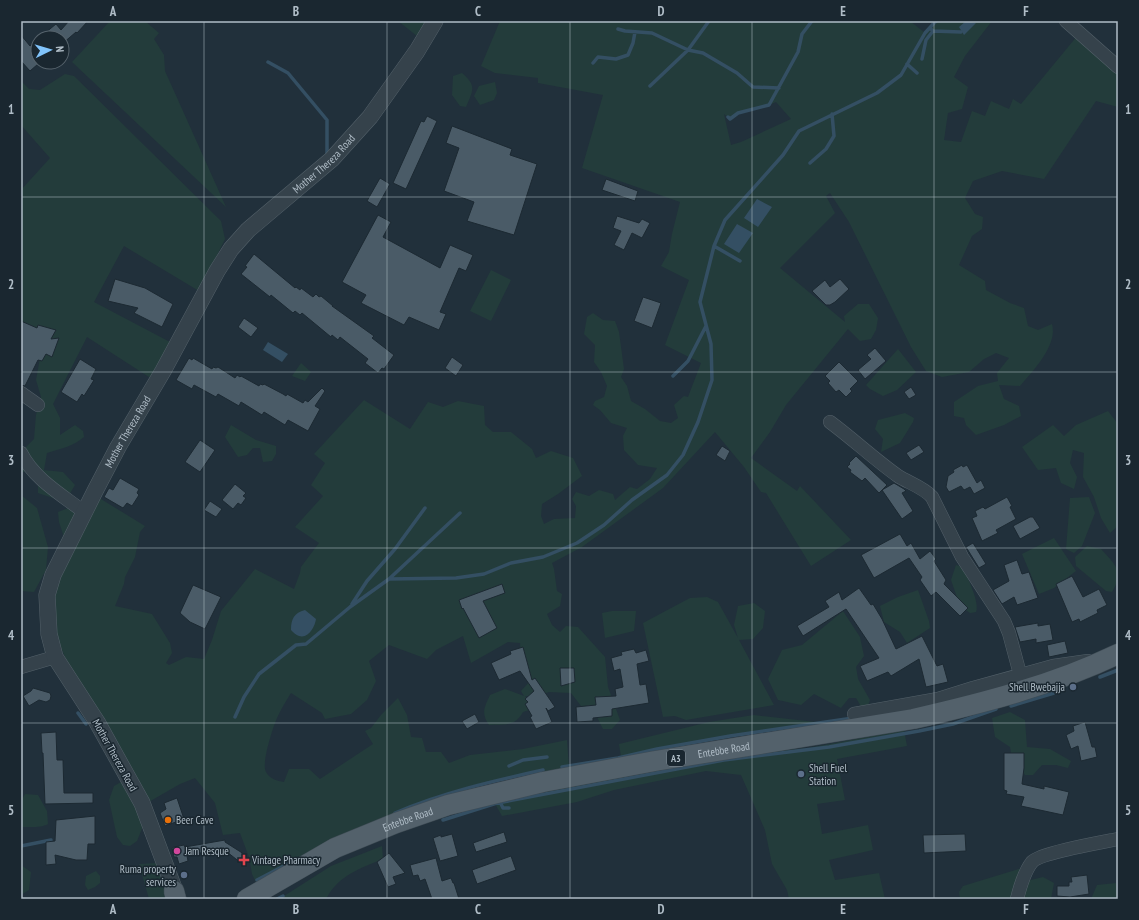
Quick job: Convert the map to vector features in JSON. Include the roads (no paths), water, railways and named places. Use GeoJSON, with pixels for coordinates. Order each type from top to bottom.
{"type":"FeatureCollection","features":[{"type":"Feature","properties":{"kind":"main road","name":"Entebbe Road"},"geometry":{"type":"LineString","coordinates":[[254,897],[335,848],[396,823],[448,805],[543,782],[655,761],[913,719],[999,698],[1059,679],[1112,657]]}},
{"type":"Feature","properties":{"kind":"street","name":"Mother Thereza Road"},"geometry":{"type":"LineString","coordinates":[[176,896],[142,803],[97,722],[55,657],[49,634],[47,595],[54,575],[84,512],[118,447],[163,371],[230,249],[253,225],[332,158],[370,117],[417,51],[435,21]]}},
{"type":"Feature","properties":{"kind":"street"},"geometry":{"type":"LineString","coordinates":[[1066,21],[1118,67]]}},
{"type":"Feature","properties":{"kind":"street"},"geometry":{"type":"LineString","coordinates":[[21,393],[38,405]]}},
{"type":"Feature","properties":{"kind":"street"},"geometry":{"type":"LineString","coordinates":[[830,422],[870,455],[899,476],[925,490],[932,497],[962,557],[1004,620],[1020,674]]}},
{"type":"Feature","properties":{"kind":"street"},"geometry":{"type":"LineString","coordinates":[[21,453],[26,462],[43,480],[84,512]]}},
{"type":"Feature","properties":{"kind":"street"},"geometry":{"type":"LineString","coordinates":[[21,667],[55,657]]}},
{"type":"Feature","properties":{"kind":"street"},"geometry":{"type":"LineString","coordinates":[[854,714],[938,699],[1020,674],[1053,666],[1112,657]]}},
{"type":"Feature","properties":{"kind":"street"},"geometry":{"type":"LineString","coordinates":[[1017,899],[1027,871],[1033,861],[1060,852],[1118,839]]}},
{"type":"Feature","properties":{"kind":"water"},"geometry":{"type":"Polygon","coordinates":[[[966,21],[976,23],[964,35],[959,27],[966,21]]]}},
{"type":"Feature","properties":{"kind":"water"},"geometry":{"type":"Polygon","coordinates":[[[757,199],[772,207],[758,227],[744,218],[757,199]]]}},
{"type":"Feature","properties":{"kind":"water"},"geometry":{"type":"Polygon","coordinates":[[[737,224],[753,233],[739,253],[724,244],[737,224]]]}},
{"type":"Feature","properties":{"kind":"water"},"geometry":{"type":"Polygon","coordinates":[[[268,342],[288,354],[282,362],[263,350],[268,342]]]}},
{"type":"Feature","properties":{"kind":"water"},"geometry":{"type":"Polygon","coordinates":[[[305,610],[316,619],[309,634],[306,636],[299,636],[291,630],[292,623],[294,617],[298,613],[305,610]]]}},
{"type":"Feature","properties":{"kind":"waterway"},"geometry":{"type":"LineString","coordinates":[[650,86],[688,50],[709,21]]}},
{"type":"Feature","properties":{"kind":"waterway"},"geometry":{"type":"LineString","coordinates":[[728,117],[730,119],[738,113],[769,105],[798,52],[802,34],[812,21]]}},
{"type":"Feature","properties":{"kind":"waterway"},"geometry":{"type":"LineString","coordinates":[[389,579],[456,578],[484,574],[511,563],[543,557],[577,543],[604,525],[632,500],[667,475],[683,455],[698,422],[712,380],[711,344],[700,302],[714,246],[725,220],[783,155],[799,131],[877,93],[901,75],[925,33],[936,21]]}},
{"type":"Feature","properties":{"kind":"waterway"},"geometry":{"type":"LineString","coordinates":[[922,59],[926,40],[933,31],[930,28]]}},
{"type":"Feature","properties":{"kind":"waterway"},"geometry":{"type":"LineString","coordinates":[[618,29],[652,33],[688,50],[703,53],[737,73],[753,87],[779,88]]}},
{"type":"Feature","properties":{"kind":"waterway"},"geometry":{"type":"LineString","coordinates":[[933,31],[961,32]]}},
{"type":"Feature","properties":{"kind":"waterway"},"geometry":{"type":"LineString","coordinates":[[593,63],[598,57],[616,59],[628,55],[633,43],[635,32]]}},
{"type":"Feature","properties":{"kind":"waterway"},"geometry":{"type":"LineString","coordinates":[[268,62],[288,73],[327,120],[327,157]]}},
{"type":"Feature","properties":{"kind":"waterway"},"geometry":{"type":"LineString","coordinates":[[907,64],[917,73]]}},
{"type":"Feature","properties":{"kind":"waterway"},"geometry":{"type":"LineString","coordinates":[[810,163],[826,149],[834,136],[832,114]]}},
{"type":"Feature","properties":{"kind":"waterway"},"geometry":{"type":"LineString","coordinates":[[714,246],[740,261]]}},
{"type":"Feature","properties":{"kind":"waterway"},"geometry":{"type":"LineString","coordinates":[[673,376],[688,361],[706,326]]}},
{"type":"Feature","properties":{"kind":"waterway"},"geometry":{"type":"LineString","coordinates":[[352,604],[367,581],[395,549],[425,508]]}},
{"type":"Feature","properties":{"kind":"waterway"},"geometry":{"type":"LineString","coordinates":[[235,717],[244,697],[259,674],[296,645],[306,644],[350,607],[389,579],[460,513]]}},
{"type":"Feature","properties":{"kind":"waterway"},"geometry":{"type":"LineString","coordinates":[[1100,677],[1118,670]]}},
{"type":"Feature","properties":{"kind":"waterway"},"geometry":{"type":"LineString","coordinates":[[1011,706],[1054,693]]}},
{"type":"Feature","properties":{"kind":"waterway"},"geometry":{"type":"LineString","coordinates":[[503,802],[724,760],[829,747],[919,731],[953,724],[996,709]]}},
{"type":"Feature","properties":{"kind":"waterway"},"geometry":{"type":"LineString","coordinates":[[78,713],[86,724]]}},
{"type":"Feature","properties":{"kind":"waterway"},"geometry":{"type":"LineString","coordinates":[[562,767],[618,758],[657,749],[730,736],[853,718]]}},
{"type":"Feature","properties":{"kind":"waterway"},"geometry":{"type":"LineString","coordinates":[[509,766],[523,760],[547,757]]}},
{"type":"Feature","properties":{"kind":"waterway"},"geometry":{"type":"LineString","coordinates":[[395,813],[430,799],[486,783],[543,770]]}},
{"type":"Feature","properties":{"kind":"waterway"},"geometry":{"type":"LineString","coordinates":[[443,820],[500,802],[503,808],[509,808]]}},
{"type":"Feature","properties":{"kind":"waterway"},"geometry":{"type":"LineString","coordinates":[[21,846],[51,840]]}},
{"type":"Feature","properties":{"kind":"waterway"},"geometry":{"type":"LineString","coordinates":[[257,880],[297,859]]}},
{"type":"Feature","properties":{"kind":"waterway"},"geometry":{"type":"LineString","coordinates":[[277,899],[283,896]]}},
{"type":"Feature","properties":{"kind":"place","name":"Shell Bwebajja"},"geometry":{"type":"Point","coordinates":[1073,687]}},
{"type":"Feature","properties":{"kind":"place","name":"Shell Fuel Station"},"geometry":{"type":"Point","coordinates":[801,774]}},
{"type":"Feature","properties":{"kind":"place","name":"Beer Cave"},"geometry":{"type":"Point","coordinates":[168,820]}},
{"type":"Feature","properties":{"kind":"place","name":"Jam Resque"},"geometry":{"type":"Point","coordinates":[177,851]}},
{"type":"Feature","properties":{"kind":"place","name":"Vintage Pharmacy"},"geometry":{"type":"Point","coordinates":[244,860]}},
{"type":"Feature","properties":{"kind":"place","name":"Ruma property services"},"geometry":{"type":"Point","coordinates":[184,875]}}]}
